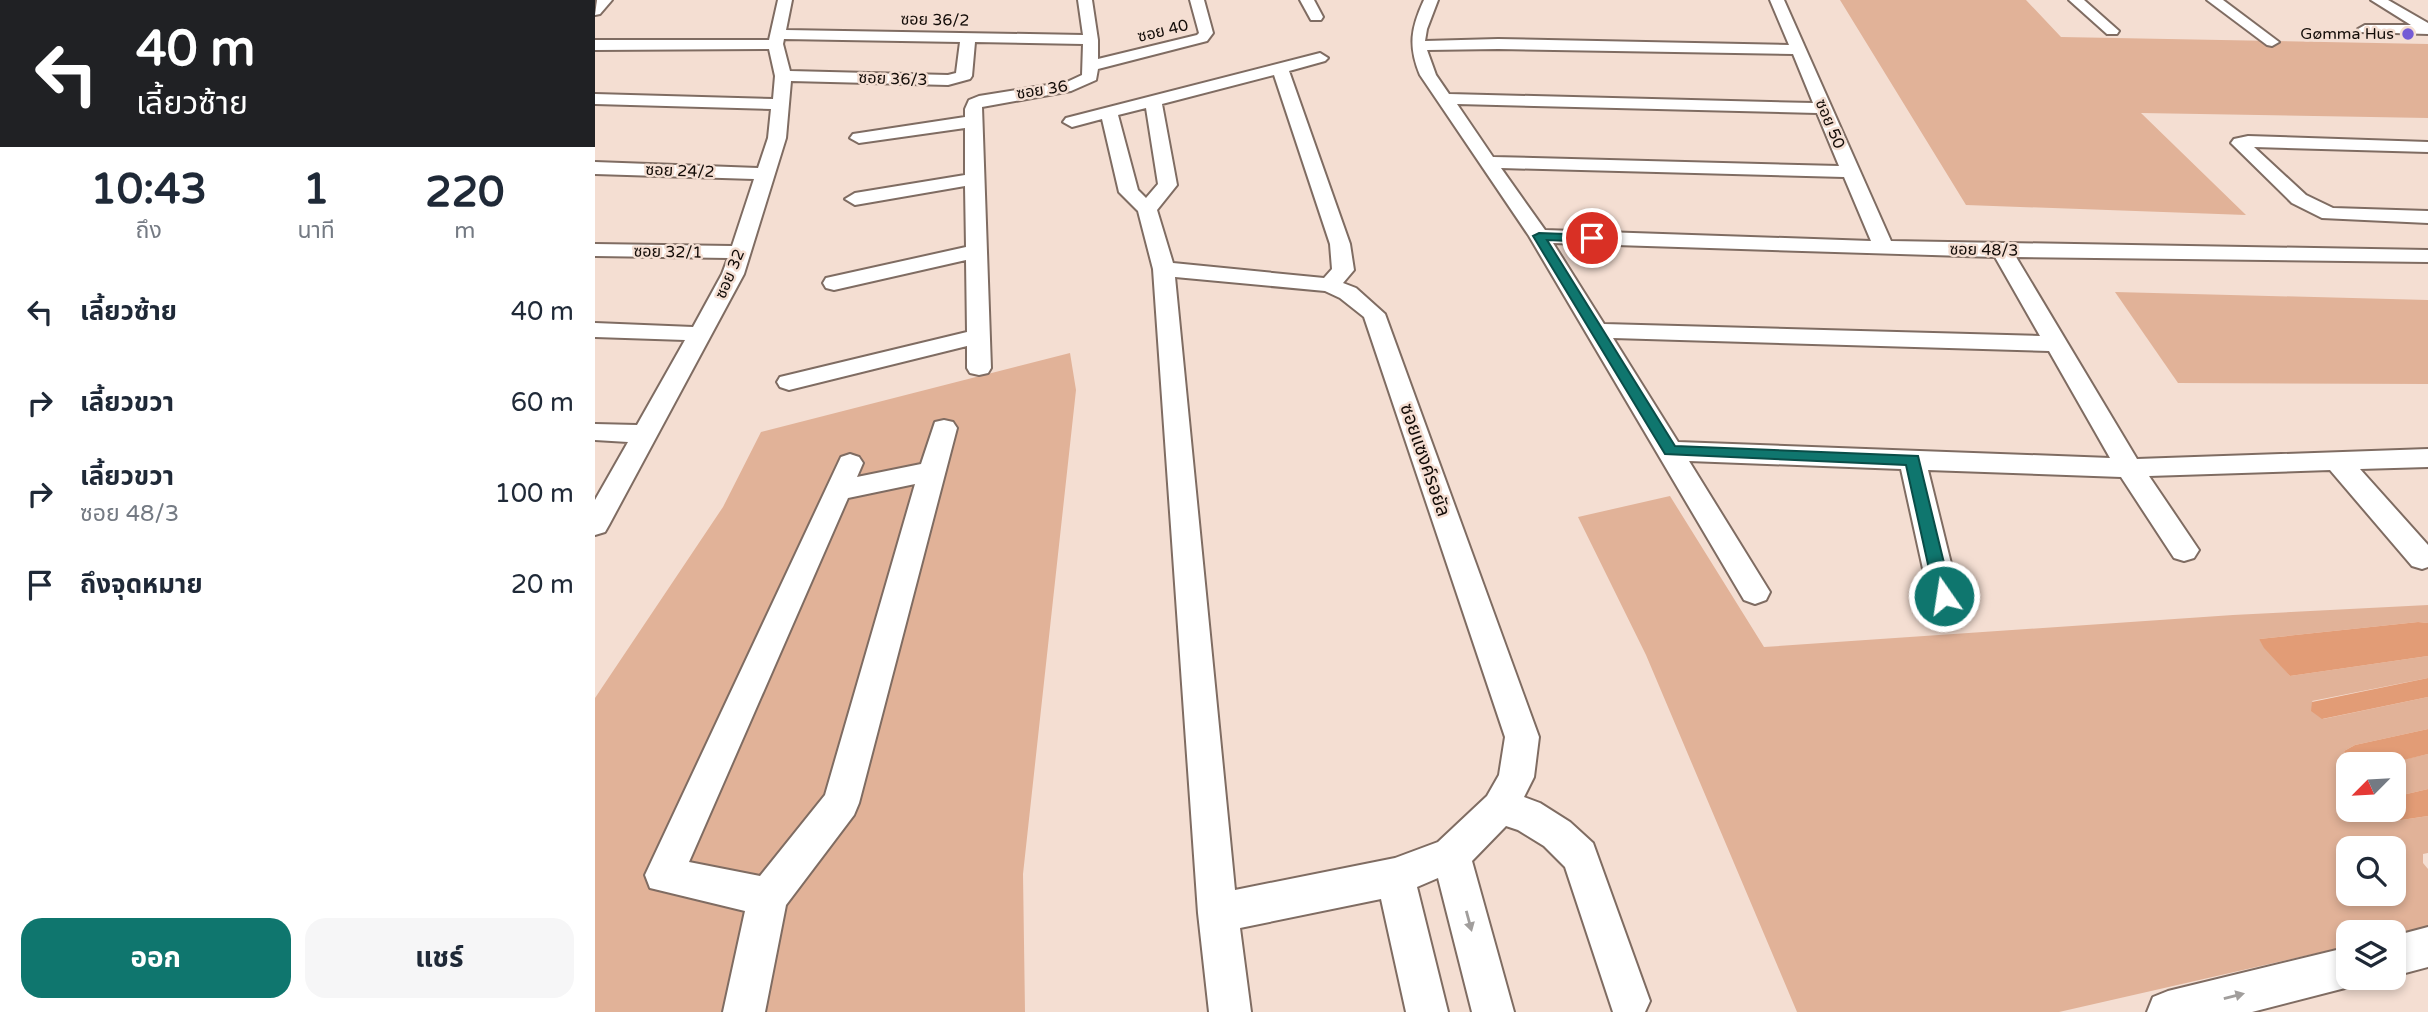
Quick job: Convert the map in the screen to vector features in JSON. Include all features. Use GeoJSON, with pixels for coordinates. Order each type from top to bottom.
{"type":"FeatureCollection","features":[{"type":"Feature","properties":{"kind":"street"},"geometry":{"type":"LineString","coordinates":[[595,11],[605,0]]}},
{"type":"Feature","properties":{"kind":"street","name":"ซอย 32"},"geometry":{"type":"LineString","coordinates":[[595,525],[702,334],[733,274],[741,252],[777,138],[783,76],[776,39],[785,0]]}},
{"type":"Feature","properties":{"kind":"street","name":"ซอย 36"},"geometry":{"type":"LineString","coordinates":[[974,121],[975,104],[995,98],[1071,86],[1090,78],[1091,40],[1085,0]]}},
{"type":"Feature","properties":{"kind":"street","name":"ซอย 40"},"geometry":{"type":"LineString","coordinates":[[1091,66],[1202,38],[1206,33],[1197,0]]}},
{"type":"Feature","properties":{"kind":"street"},"geometry":{"type":"LineString","coordinates":[[1307,0],[1316,17]]}},
{"type":"Feature","properties":{"kind":"street"},"geometry":{"type":"LineString","coordinates":[[1443,0],[1431,0],[1416,34],[1417,46],[1428,75],[1539,236],[1755,592]]}},
{"type":"Feature","properties":{"kind":"street","name":"ซอย 50"},"geometry":{"type":"LineString","coordinates":[[1777,0],[1884,248]]}},
{"type":"Feature","properties":{"kind":"street"},"geometry":{"type":"LineString","coordinates":[[2076,0],[2112,31]]}},
{"type":"Feature","properties":{"kind":"street"},"geometry":{"type":"LineString","coordinates":[[2214,0],[2272,42]]}},
{"type":"Feature","properties":{"kind":"street"},"geometry":{"type":"LineString","coordinates":[[2378,0],[2428,29]]}},
{"type":"Feature","properties":{"kind":"street"},"geometry":{"type":"LineString","coordinates":[[2365,29],[2428,29]]}},
{"type":"Feature","properties":{"kind":"street","name":"ซอย 36/2"},"geometry":{"type":"LineString","coordinates":[[595,45],[776,39],[1091,40]]}},
{"type":"Feature","properties":{"kind":"street","name":"ซอย 36/3"},"geometry":{"type":"LineString","coordinates":[[783,76],[948,80],[964,76],[968,39]]}},
{"type":"Feature","properties":{"kind":"street"},"geometry":{"type":"LineString","coordinates":[[1417,46],[1498,44],[1799,50]]}},
{"type":"Feature","properties":{"kind":"street"},"geometry":{"type":"LineString","coordinates":[[1072,122],[1320,58]]}},
{"type":"Feature","properties":{"kind":"street"},"geometry":{"type":"LineString","coordinates":[[1280,68],[1340,244],[1343,270],[1329,285]]}},
{"type":"Feature","properties":{"kind":"street"},"geometry":{"type":"LineString","coordinates":[[595,99],[781,104]]}},
{"type":"Feature","properties":{"kind":"street"},"geometry":{"type":"LineString","coordinates":[[1444,99],[1823,108]]}},
{"type":"Feature","properties":{"kind":"street"},"geometry":{"type":"LineString","coordinates":[[1147,209],[1168,185],[1153,101]]}},
{"type":"Feature","properties":{"kind":"street"},"geometry":{"type":"LineString","coordinates":[[1109,112],[1129,192],[1147,209],[1164,269],[1218,913],[1230,1012]]}},
{"type":"Feature","properties":{"kind":"street"},"geometry":{"type":"LineString","coordinates":[[859,138],[974,121],[979,368]]}},
{"type":"Feature","properties":{"kind":"street"},"geometry":{"type":"LineString","coordinates":[[2428,147],[2248,141],[2240,143],[2299,199],[2329,214],[2428,217]]}},
{"type":"Feature","properties":{"kind":"street"},"geometry":{"type":"LineString","coordinates":[[1489,162],[1851,172]]}},
{"type":"Feature","properties":{"kind":"street","name":"ซอย 24/2"},"geometry":{"type":"LineString","coordinates":[[595,169],[765,173]]}},
{"type":"Feature","properties":{"kind":"street"},"geometry":{"type":"LineString","coordinates":[[855,199],[975,179]]}},
{"type":"Feature","properties":{"kind":"street"},"geometry":{"type":"LineString","coordinates":[[2390,216],[2428,249]]}},
{"type":"Feature","properties":{"kind":"street","name":"ซอย 48/3"},"geometry":{"type":"LineString","coordinates":[[1539,236],[2002,251],[2428,257]]}},
{"type":"Feature","properties":{"kind":"street","name":"ซอย 32/1"},"geometry":{"type":"LineString","coordinates":[[595,250],[741,252]]}},
{"type":"Feature","properties":{"kind":"street"},"geometry":{"type":"LineString","coordinates":[[834,283],[977,251]]}},
{"type":"Feature","properties":{"kind":"street"},"geometry":{"type":"LineString","coordinates":[[2002,251],[2129,468],[2184,550]]}},
{"type":"Feature","properties":{"kind":"street","name":"ซอยแซงค์รอยัล"},"geometry":{"type":"LineString","coordinates":[[1164,269],[1329,285],[1348,293],[1374,314],[1521,737],[1515,777],[1500,808],[1451,855],[1395,877],[1218,913]]}},
{"type":"Feature","properties":{"kind":"street"},"geometry":{"type":"LineString","coordinates":[[595,330],[702,334]]}},
{"type":"Feature","properties":{"kind":"street"},"geometry":{"type":"LineString","coordinates":[[1597,331],[2057,344]]}},
{"type":"Feature","properties":{"kind":"street"},"geometry":{"type":"LineString","coordinates":[[789,382],[978,336]]}},
{"type":"Feature","properties":{"kind":"street"},"geometry":{"type":"LineString","coordinates":[[744,1012],[768,897],[841,803],[944,428]]}},
{"type":"Feature","properties":{"kind":"street"},"geometry":{"type":"LineString","coordinates":[[595,432],[646,434]]}},
{"type":"Feature","properties":{"kind":"street"},"geometry":{"type":"LineString","coordinates":[[1670,451],[2129,468],[2428,458]]}},
{"type":"Feature","properties":{"kind":"street"},"geometry":{"type":"LineString","coordinates":[[1912,460],[1944,596]]}},
{"type":"Feature","properties":{"kind":"street"},"geometry":{"type":"LineString","coordinates":[[2336,460],[2422,558]]}},
{"type":"Feature","properties":{"kind":"street"},"geometry":{"type":"LineString","coordinates":[[768,897],[664,874],[844,477],[932,471]]}},
{"type":"Feature","properties":{"kind":"street"},"geometry":{"type":"LineString","coordinates":[[1500,808],[1527,815],[1557,834],[1580,856],[1629,1002]]}},
{"type":"Feature","properties":{"kind":"street"},"geometry":{"type":"LineString","coordinates":[[1451,855],[1493,1012]]}},
{"type":"Feature","properties":{"kind":"street"},"geometry":{"type":"LineString","coordinates":[[1395,877],[1427,1012]]}},
{"type":"Feature","properties":{"kind":"street"},"geometry":{"type":"LineString","coordinates":[[2406,953],[2428,947]]}},
{"type":"Feature","properties":{"kind":"street"},"geometry":{"type":"LineString","coordinates":[[2168,1012],[2336,970]]}},
{"type":"Feature","properties":{"kind":"shaded area"},"geometry":{"type":"Polygon","coordinates":[[[1840,0],[2026,0],[2061,37],[2428,44],[2428,118],[2141,113],[2246,215],[1966,205],[1840,0]]]}},
{"type":"Feature","properties":{"kind":"shaded area"},"geometry":{"type":"Polygon","coordinates":[[[2115,292],[2428,300],[2428,384],[2178,383],[2115,292]]]}},
{"type":"Feature","properties":{"kind":"shaded area"},"geometry":{"type":"Polygon","coordinates":[[[1070,353],[1076,390],[1023,874],[1025,1012],[595,1012],[595,698],[723,507],[761,432],[1070,353]]]}},
{"type":"Feature","properties":{"kind":"shaded area"},"geometry":{"type":"Polygon","coordinates":[[[1670,496],[1764,647],[2233,615],[2428,605],[2428,623],[2259,639],[2290,676],[2428,656],[2428,678],[2312,701],[2323,719],[2428,697],[2428,729],[2355,745],[2344,752],[2336,752],[2336,822],[2406,822],[2406,819],[2428,816],[2428,853],[2423,854],[2423,863],[2428,869],[2428,928],[2406,933],[2406,920],[2336,920],[2336,949],[2059,1012],[1797,1012],[1646,655],[1578,517],[1670,496]]]}},
{"type":"Feature","properties":{"kind":"shaded area"},"geometry":{"type":"Polygon","coordinates":[[[2428,623],[2428,656],[2290,676],[2259,639],[2428,623]]]}},
{"type":"Feature","properties":{"kind":"shaded area"},"geometry":{"type":"Polygon","coordinates":[[[2428,678],[2428,697],[2322,719],[2311,711],[2312,702],[2428,678]]]}},
{"type":"Feature","properties":{"kind":"shaded area"},"geometry":{"type":"Polygon","coordinates":[[[2428,729],[2428,754],[2406,759],[2406,752],[2344,752],[2355,745],[2428,729]]]}},
{"type":"Feature","properties":{"kind":"shaded area"},"geometry":{"type":"Polygon","coordinates":[[[2428,754],[2428,789],[2406,794],[2406,759],[2428,754]]]}},
{"type":"Feature","properties":{"kind":"shaded area"},"geometry":{"type":"Polygon","coordinates":[[[2428,789],[2428,816],[2406,819],[2406,794],[2428,789]]]}},
{"type":"Feature","properties":{"kind":"place","name":"Gømma Hus"},"geometry":{"type":"Point","coordinates":[2408,34]}},
{"type":"Feature","properties":{"kind":"route"},"geometry":{"type":"LineString","coordinates":[[1592,238],[1539,236],[1670,451],[1912,460],[1944,596]]}}]}
